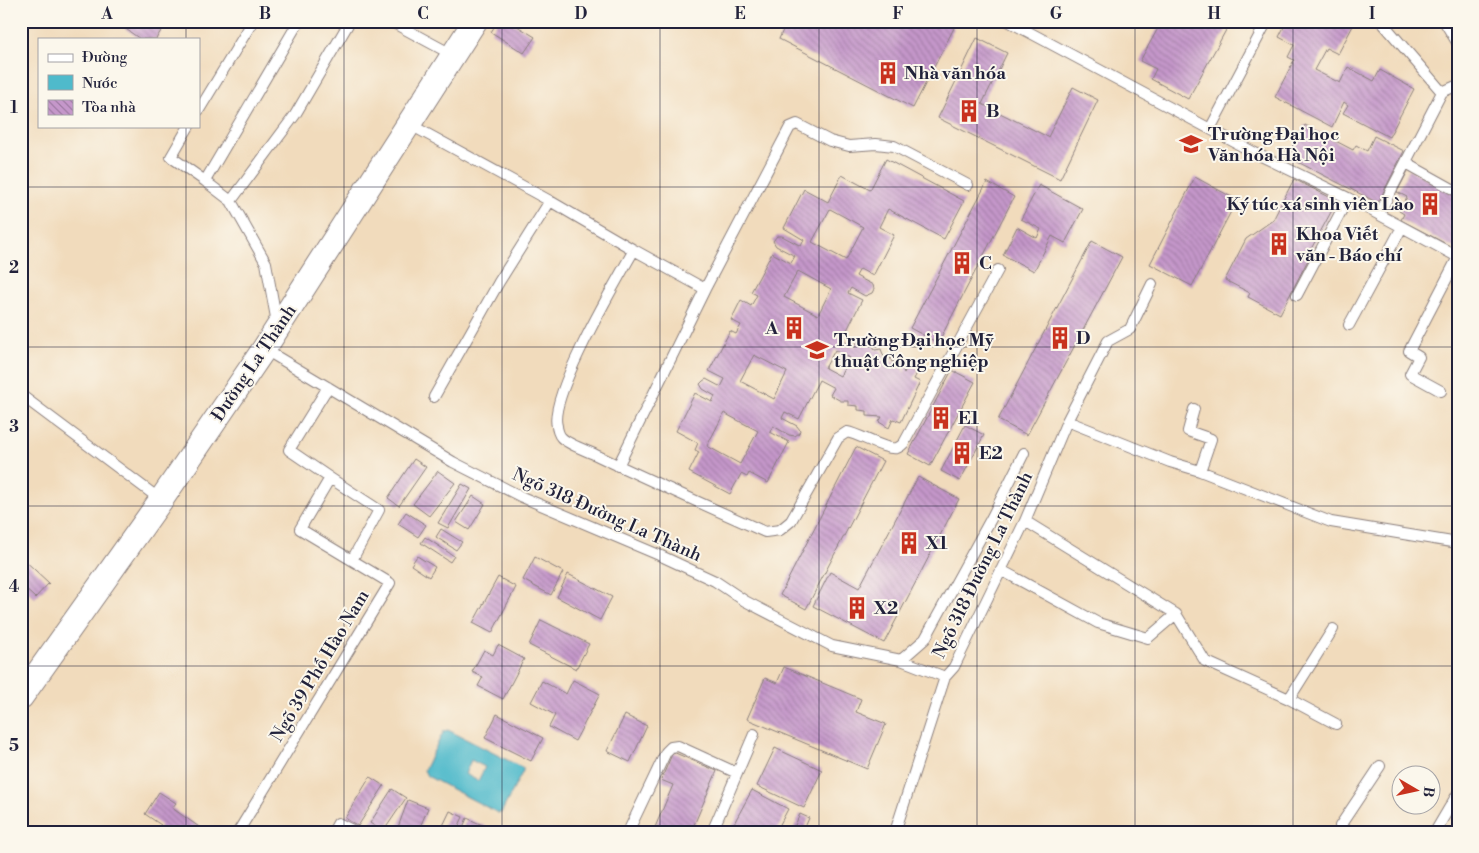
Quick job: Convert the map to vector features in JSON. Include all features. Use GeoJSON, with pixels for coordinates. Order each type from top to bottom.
{"type":"FeatureCollection","features":[{"type":"Feature","properties":{"kind":"street","name":"Đường La Thành"},"geometry":{"type":"LineString","coordinates":[[21,697],[161,500],[278,329],[475,21]]}},
{"type":"Feature","properties":{"kind":"lane"},"geometry":{"type":"LineString","coordinates":[[200,108],[253,21]]}},
{"type":"Feature","properties":{"kind":"lane"},"geometry":{"type":"LineString","coordinates":[[206,182],[299,21]]}},
{"type":"Feature","properties":{"kind":"lane"},"geometry":{"type":"LineString","coordinates":[[231,201],[295,115],[350,21]]}},
{"type":"Feature","properties":{"kind":"lane"},"geometry":{"type":"LineString","coordinates":[[390,21],[454,56]]}},
{"type":"Feature","properties":{"kind":"lane"},"geometry":{"type":"LineString","coordinates":[[1008,21],[1255,153],[1348,198],[1458,257],[1409,351],[1419,357],[1410,374],[1441,391]]}},
{"type":"Feature","properties":{"kind":"lane"},"geometry":{"type":"LineString","coordinates":[[1210,129],[1268,21]]}},
{"type":"Feature","properties":{"kind":"lane"},"geometry":{"type":"LineString","coordinates":[[1381,21],[1442,92]]}},
{"type":"Feature","properties":{"kind":"lane"},"geometry":{"type":"LineString","coordinates":[[1444,21],[1458,44]]}},
{"type":"Feature","properties":{"kind":"lane"},"geometry":{"type":"LineString","coordinates":[[1379,214],[1442,92],[1458,85]]}},
{"type":"Feature","properties":{"kind":"lane"},"geometry":{"type":"LineString","coordinates":[[408,124],[550,201],[705,289]]}},
{"type":"Feature","properties":{"kind":"lane"},"geometry":{"type":"LineString","coordinates":[[618,466],[705,289],[790,127],[797,124],[830,141],[849,146],[876,144],[894,146],[968,185]]}},
{"type":"Feature","properties":{"kind":"lane"},"geometry":{"type":"LineString","coordinates":[[188,128],[171,157],[231,201],[266,263],[278,329]]}},
{"type":"Feature","properties":{"kind":"lane"},"geometry":{"type":"LineString","coordinates":[[1406,163],[1458,192]]}},
{"type":"Feature","properties":{"kind":"lane"},"geometry":{"type":"LineString","coordinates":[[1296,295],[1348,198]]}},
{"type":"Feature","properties":{"kind":"lane"},"geometry":{"type":"LineString","coordinates":[[434,397],[499,282],[550,201]]}},
{"type":"Feature","properties":{"kind":"lane"},"geometry":{"type":"LineString","coordinates":[[1349,325],[1402,227]]}},
{"type":"Feature","properties":{"kind":"lane"},"geometry":{"type":"LineString","coordinates":[[634,250],[584,341],[568,377],[558,405],[556,424],[561,437],[618,466],[765,532],[780,530],[791,521],[838,438],[847,432],[888,448],[897,448],[904,444],[998,270]]}},
{"type":"Feature","properties":{"kind":"lane","name":"Ngõ 318 Đường La Thành"},"geometry":{"type":"LineString","coordinates":[[264,349],[453,462],[522,498],[659,555],[715,581],[744,602],[832,646],[901,660],[945,677],[954,667],[1025,521],[1067,422],[1108,341],[1130,329],[1152,284]]}},
{"type":"Feature","properties":{"kind":"lane"},"geometry":{"type":"LineString","coordinates":[[328,387],[289,450],[379,510],[352,560]]}},
{"type":"Feature","properties":{"kind":"lane"},"geometry":{"type":"LineString","coordinates":[[21,395],[161,500]]}},
{"type":"Feature","properties":{"kind":"lane"},"geometry":{"type":"LineString","coordinates":[[1194,409],[1188,431],[1211,439],[1200,471]]}},
{"type":"Feature","properties":{"kind":"lane"},"geometry":{"type":"LineString","coordinates":[[1067,422],[1331,522],[1458,543]]}},
{"type":"Feature","properties":{"kind":"lane"},"geometry":{"type":"LineString","coordinates":[[901,660],[925,639],[992,517],[1024,453]]}},
{"type":"Feature","properties":{"kind":"lane","name":"Ngõ 39 Phố Hào Nam"},"geometry":{"type":"LineString","coordinates":[[238,832],[390,583],[300,528],[330,478]]}},
{"type":"Feature","properties":{"kind":"lane"},"geometry":{"type":"LineString","coordinates":[[1025,521],[1176,614],[1205,661],[1289,699],[1336,724]]}},
{"type":"Feature","properties":{"kind":"lane"},"geometry":{"type":"LineString","coordinates":[[1001,570],[1098,623],[1148,638],[1176,614]]}},
{"type":"Feature","properties":{"kind":"lane"},"geometry":{"type":"LineString","coordinates":[[1289,699],[1333,629]]}},
{"type":"Feature","properties":{"kind":"lane"},"geometry":{"type":"LineString","coordinates":[[895,832],[945,677]]}},
{"type":"Feature","properties":{"kind":"lane"},"geometry":{"type":"LineString","coordinates":[[712,832],[754,734]]}},
{"type":"Feature","properties":{"kind":"lane"},"geometry":{"type":"LineString","coordinates":[[628,832],[666,752],[671,747],[678,746],[737,774]]}},
{"type":"Feature","properties":{"kind":"lane"},"geometry":{"type":"LineString","coordinates":[[1349,832],[1340,826],[1380,766]]}},
{"type":"Feature","properties":{"kind":"lane"},"geometry":{"type":"LineString","coordinates":[[1435,832],[1458,793]]}},
{"type":"Feature","properties":{"kind":"lane"},"geometry":{"type":"LineString","coordinates":[[334,832],[338,823],[356,832]]}},
{"type":"Feature","properties":{"kind":"water"},"geometry":{"type":"Polygon","coordinates":[[[448,730],[523,768],[501,813],[427,776],[424,770],[444,731],[448,730]],[[471,760],[465,774],[478,781],[485,767],[471,760]]]}},
{"type":"Feature","properties":{"kind":"building"},"geometry":{"type":"Polygon","coordinates":[[[127,21],[167,21],[157,38],[139,38],[123,27],[127,21]]]}},
{"type":"Feature","properties":{"kind":"building"},"geometry":{"type":"Polygon","coordinates":[[[498,21],[509,21],[535,37],[524,53],[491,32],[498,21]]]}},
{"type":"Feature","properties":{"kind":"building","name":"Nhà văn hóa"},"geometry":{"type":"Polygon","coordinates":[[[787,21],[942,21],[954,28],[913,108],[779,39],[787,21]]]}},
{"type":"Feature","properties":{"kind":"building"},"geometry":{"type":"Polygon","coordinates":[[[1162,21],[1231,21],[1188,99],[1151,79],[1156,69],[1140,61],[1162,21]]]}},
{"type":"Feature","properties":{"kind":"building"},"geometry":{"type":"Polygon","coordinates":[[[1287,21],[1355,22],[1338,54],[1326,48],[1314,70],[1340,83],[1348,67],[1374,81],[1380,70],[1414,89],[1389,137],[1343,113],[1348,105],[1344,102],[1332,127],[1275,97],[1294,60],[1288,57],[1294,45],[1279,37],[1287,21]]]}},
{"type":"Feature","properties":{"kind":"building","name":"B"},"geometry":{"type":"Polygon","coordinates":[[[977,38],[1007,53],[982,104],[1048,137],[1073,87],[1098,100],[1060,179],[938,118],[977,38]]]}},
{"type":"Feature","properties":{"kind":"building"},"geometry":{"type":"Polygon","coordinates":[[[1305,125],[1353,150],[1356,145],[1367,151],[1374,136],[1404,151],[1378,203],[1288,157],[1305,125]]]}},
{"type":"Feature","properties":{"kind":"building","name":"A"},"geometry":{"type":"Polygon","coordinates":[[[886,159],[964,201],[944,239],[888,209],[879,227],[894,235],[873,276],[860,269],[856,276],[873,285],[874,289],[872,293],[865,296],[851,288],[848,293],[862,300],[842,340],[855,347],[860,337],[872,343],[875,350],[881,349],[884,357],[889,355],[892,362],[899,359],[904,373],[908,364],[919,369],[914,379],[920,382],[901,422],[893,419],[889,428],[879,422],[882,417],[867,416],[867,411],[858,410],[858,406],[848,405],[848,401],[841,401],[830,395],[834,388],[819,380],[799,419],[785,412],[782,418],[797,426],[800,430],[799,433],[795,436],[789,435],[773,426],[770,432],[789,442],[768,483],[749,473],[747,477],[741,474],[730,494],[689,472],[699,452],[695,450],[698,443],[676,431],[695,393],[712,402],[715,396],[703,389],[700,384],[703,381],[706,379],[721,387],[725,379],[709,371],[730,331],[736,334],[741,325],[731,320],[741,300],[751,306],[757,295],[751,292],[772,253],[791,263],[795,256],[776,246],[773,241],[777,236],[782,236],[801,246],[804,240],[784,228],[804,189],[828,202],[842,175],[870,190],[886,159]],[[830,209],[812,242],[846,260],[863,227],[830,209]],[[798,271],[784,297],[818,315],[831,289],[798,271]],[[835,350],[825,368],[840,376],[850,358],[835,350]],[[754,355],[740,381],[774,399],[787,372],[754,355]],[[724,413],[707,446],[740,464],[758,431],[724,413]]]}},
{"type":"Feature","properties":{"kind":"building","name":"Ký túc xá sinh viên Lào"},"geometry":{"type":"Polygon","coordinates":[[[1409,169],[1458,195],[1456,249],[1401,220],[1404,214],[1399,211],[1407,197],[1397,192],[1409,169]]]}},
{"type":"Feature","properties":{"kind":"building"},"geometry":{"type":"Polygon","coordinates":[[[1195,177],[1237,200],[1192,286],[1150,264],[1195,177]]]}},
{"type":"Feature","properties":{"kind":"building","name":"Khoa Viết văn - Báo chí"},"geometry":{"type":"Polygon","coordinates":[[[1294,179],[1337,201],[1311,249],[1317,252],[1312,263],[1308,260],[1280,314],[1248,297],[1250,293],[1225,280],[1246,239],[1273,220],[1294,179]]]}},
{"type":"Feature","properties":{"kind":"building","name":"C"},"geometry":{"type":"Polygon","coordinates":[[[987,182],[1014,197],[938,343],[910,328],[987,182]]]}},
{"type":"Feature","properties":{"kind":"building"},"geometry":{"type":"Polygon","coordinates":[[[1039,185],[1083,209],[1065,243],[1052,236],[1034,271],[1003,255],[1017,227],[1037,238],[1041,229],[1021,219],[1039,185]]]}},
{"type":"Feature","properties":{"kind":"building","name":"D"},"geometry":{"type":"Polygon","coordinates":[[[1092,241],[1122,257],[1027,435],[998,420],[1092,241]]]}},
{"type":"Feature","properties":{"kind":"building","name":"E1"},"geometry":{"type":"Polygon","coordinates":[[[952,370],[975,382],[930,466],[908,454],[952,370]]]}},
{"type":"Feature","properties":{"kind":"building","name":"E2"},"geometry":{"type":"Polygon","coordinates":[[[965,425],[984,435],[960,481],[941,471],[965,425]]]}},
{"type":"Feature","properties":{"kind":"building"},"geometry":{"type":"Polygon","coordinates":[[[856,447],[883,461],[806,609],[780,595],[856,447]]]}},
{"type":"Feature","properties":{"kind":"building"},"geometry":{"type":"Polygon","coordinates":[[[414,459],[426,467],[399,506],[388,498],[414,459]]]}},
{"type":"Feature","properties":{"kind":"building"},"geometry":{"type":"Polygon","coordinates":[[[438,471],[455,483],[429,516],[413,504],[438,471]]]}},
{"type":"Feature","properties":{"kind":"building","name":"X1"},"geometry":{"type":"Polygon","coordinates":[[[918,477],[959,499],[884,643],[813,606],[830,572],[859,588],[918,477]]]}},
{"type":"Feature","properties":{"kind":"building"},"geometry":{"type":"Polygon","coordinates":[[[462,484],[471,489],[448,528],[438,523],[462,484]]]}},
{"type":"Feature","properties":{"kind":"building"},"geometry":{"type":"Polygon","coordinates":[[[473,496],[485,504],[469,530],[456,522],[473,496]]]}},
{"type":"Feature","properties":{"kind":"building"},"geometry":{"type":"Polygon","coordinates":[[[406,512],[426,525],[418,537],[398,524],[406,512]]]}},
{"type":"Feature","properties":{"kind":"building"},"geometry":{"type":"Polygon","coordinates":[[[441,529],[462,542],[456,550],[436,537],[441,529]]]}},
{"type":"Feature","properties":{"kind":"building"},"geometry":{"type":"Polygon","coordinates":[[[425,537],[454,556],[450,562],[421,543],[425,537]]]}},
{"type":"Feature","properties":{"kind":"building"},"geometry":{"type":"Polygon","coordinates":[[[417,556],[435,567],[429,577],[411,565],[417,556]]]}},
{"type":"Feature","properties":{"kind":"building"},"geometry":{"type":"Polygon","coordinates":[[[21,557],[49,583],[35,598],[21,585],[21,557]]]}},
{"type":"Feature","properties":{"kind":"building"},"geometry":{"type":"Polygon","coordinates":[[[535,557],[563,572],[551,595],[523,580],[535,557]]]}},
{"type":"Feature","properties":{"kind":"building"},"geometry":{"type":"Polygon","coordinates":[[[568,574],[612,597],[600,620],[557,597],[568,574]]]}},
{"type":"Feature","properties":{"kind":"building"},"geometry":{"type":"Polygon","coordinates":[[[498,577],[516,587],[492,633],[473,623],[498,577]]]}},
{"type":"Feature","properties":{"kind":"building"},"geometry":{"type":"Polygon","coordinates":[[[541,620],[589,644],[576,669],[529,645],[541,620]]]}},
{"type":"Feature","properties":{"kind":"building"},"geometry":{"type":"Polygon","coordinates":[[[498,645],[524,659],[503,699],[478,686],[483,677],[472,672],[484,650],[493,655],[498,645]]]}},
{"type":"Feature","properties":{"kind":"building"},"geometry":{"type":"Polygon","coordinates":[[[784,667],[861,699],[856,712],[886,724],[867,769],[747,719],[765,678],[777,683],[784,667]]]}},
{"type":"Feature","properties":{"kind":"building"},"geometry":{"type":"Polygon","coordinates":[[[573,680],[600,694],[575,741],[549,727],[555,715],[531,702],[542,681],[566,694],[573,680]]]}},
{"type":"Feature","properties":{"kind":"building"},"geometry":{"type":"Polygon","coordinates":[[[497,714],[543,738],[531,761],[485,738],[497,714]]]}},
{"type":"Feature","properties":{"kind":"building"},"geometry":{"type":"Polygon","coordinates":[[[625,715],[647,726],[630,762],[607,751],[625,715]]]}},
{"type":"Feature","properties":{"kind":"building"},"geometry":{"type":"Polygon","coordinates":[[[775,748],[822,770],[804,808],[757,786],[775,748]]]}},
{"type":"Feature","properties":{"kind":"building"},"geometry":{"type":"Polygon","coordinates":[[[673,752],[717,771],[691,832],[653,832],[673,785],[661,780],[673,752]]]}},
{"type":"Feature","properties":{"kind":"building"},"geometry":{"type":"Polygon","coordinates":[[[370,777],[384,786],[358,826],[345,818],[370,777]]]}},
{"type":"Feature","properties":{"kind":"building"},"geometry":{"type":"Polygon","coordinates":[[[392,789],[406,798],[383,832],[370,823],[392,789]]]}},
{"type":"Feature","properties":{"kind":"building"},"geometry":{"type":"Polygon","coordinates":[[[752,790],[788,809],[776,832],[740,832],[732,827],[752,790]]]}},
{"type":"Feature","properties":{"kind":"building"},"geometry":{"type":"Polygon","coordinates":[[[159,792],[176,803],[172,808],[202,829],[200,832],[157,832],[161,825],[145,814],[159,792]]]}},
{"type":"Feature","properties":{"kind":"building"},"geometry":{"type":"Polygon","coordinates":[[[408,800],[428,808],[418,832],[397,830],[408,800]]]}},
{"type":"Feature","properties":{"kind":"building"},"geometry":{"type":"Polygon","coordinates":[[[450,811],[463,817],[456,832],[440,832],[450,811]]]}},
{"type":"Feature","properties":{"kind":"building"},"geometry":{"type":"Polygon","coordinates":[[[800,814],[809,818],[803,832],[792,832],[800,814]]]}},
{"type":"Feature","properties":{"kind":"building"},"geometry":{"type":"Polygon","coordinates":[[[467,818],[491,829],[497,832],[461,832],[467,818]]]}},
{"type":"Feature","properties":{"kind":"place","name":"Nhà văn hóa"},"geometry":{"type":"Point","coordinates":[888,73]}},
{"type":"Feature","properties":{"kind":"place","name":"B"},"geometry":{"type":"Point","coordinates":[969,111]}},
{"type":"Feature","properties":{"kind":"place","name":"Trường Đại học Văn hóa Hà Nội"},"geometry":{"type":"Point","coordinates":[1191,144]}},
{"type":"Feature","properties":{"kind":"place","name":"Ký túc xá sinh viên Lào"},"geometry":{"type":"Point","coordinates":[1430,204]}},
{"type":"Feature","properties":{"kind":"place","name":"Khoa Viết văn - Báo chí"},"geometry":{"type":"Point","coordinates":[1279,244]}},
{"type":"Feature","properties":{"kind":"place","name":"C"},"geometry":{"type":"Point","coordinates":[962,263]}},
{"type":"Feature","properties":{"kind":"place","name":"A"},"geometry":{"type":"Point","coordinates":[794,328]}},
{"type":"Feature","properties":{"kind":"place","name":"D"},"geometry":{"type":"Point","coordinates":[1060,338]}},
{"type":"Feature","properties":{"kind":"place","name":"Trường Đại học Mỹ thuật Công nghiệp"},"geometry":{"type":"Point","coordinates":[817,350]}},
{"type":"Feature","properties":{"kind":"place","name":"E1"},"geometry":{"type":"Point","coordinates":[941,418]}},
{"type":"Feature","properties":{"kind":"place","name":"E2"},"geometry":{"type":"Point","coordinates":[962,453]}},
{"type":"Feature","properties":{"kind":"place","name":"X1"},"geometry":{"type":"Point","coordinates":[909,543]}},
{"type":"Feature","properties":{"kind":"place","name":"X2"},"geometry":{"type":"Point","coordinates":[857,608]}}]}
